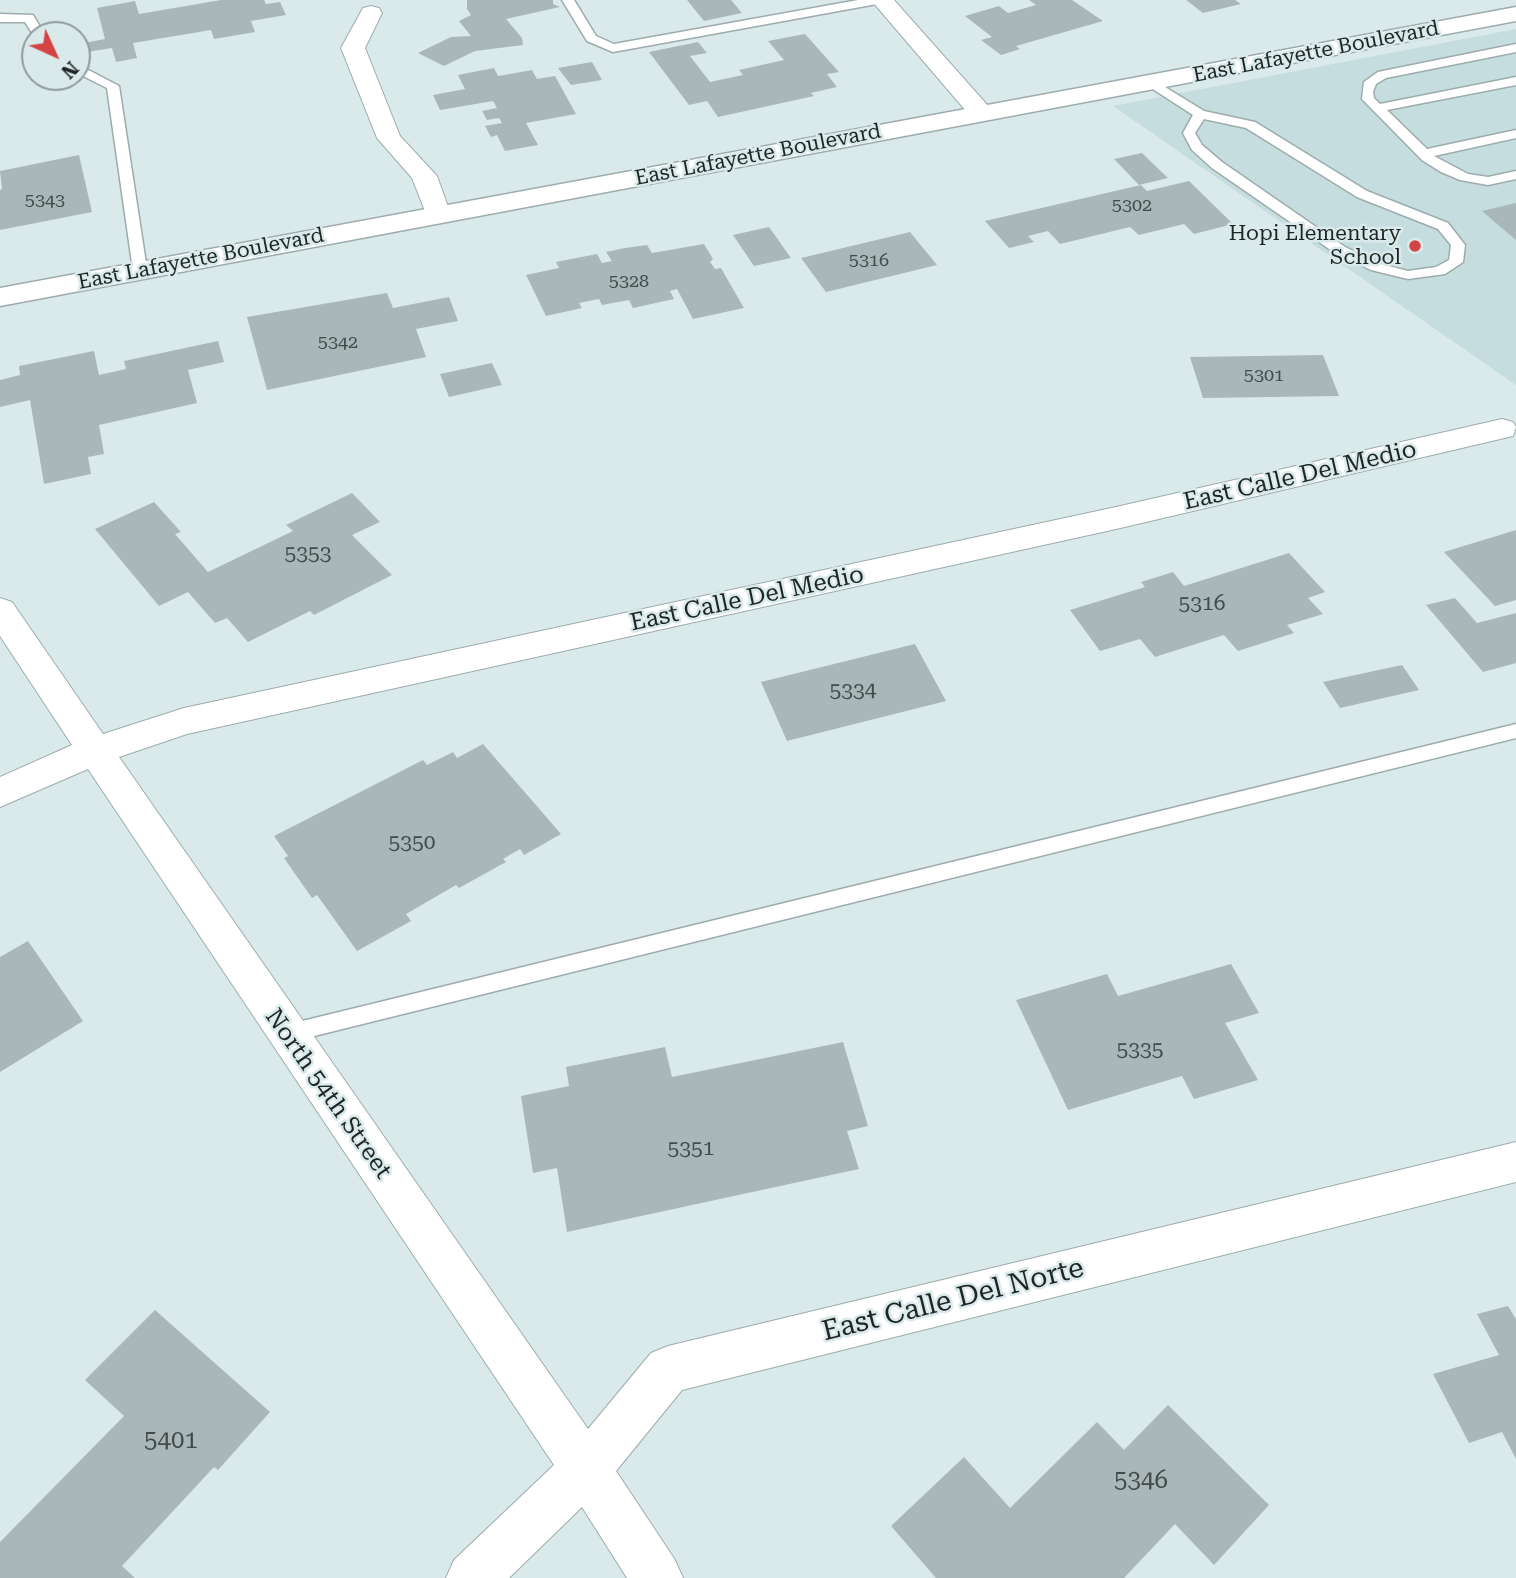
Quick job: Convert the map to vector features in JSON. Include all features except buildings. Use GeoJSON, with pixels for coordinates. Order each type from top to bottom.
{"type":"FeatureCollection","features":[{"type":"Feature","properties":{"kind":"street"},"geometry":{"type":"LineString","coordinates":[[879,0],[981,113]]}},
{"type":"Feature","properties":{"kind":"street"},"geometry":{"type":"LineString","coordinates":[[372,13],[353,48],[389,138],[424,176],[438,215]]}},
{"type":"Feature","properties":{"kind":"street","name":"East Lafayette Boulevard"},"geometry":{"type":"LineString","coordinates":[[0,297],[1516,14]]}},
{"type":"Feature","properties":{"kind":"street","name":"East Calle Del Medio"},"geometry":{"type":"LineString","coordinates":[[0,793],[94,751],[184,721],[1116,518],[1502,429]]}},
{"type":"Feature","properties":{"kind":"street","name":"North 54th Street"},"geometry":{"type":"LineString","coordinates":[[0,610],[286,1034],[586,1469],[657,1578]]}},
{"type":"Feature","properties":{"kind":"street","name":"East Calle Del Norte"},"geometry":{"type":"LineString","coordinates":[[472,1578],[586,1469],[668,1370],[1516,1162]]}},
{"type":"Feature","properties":{"kind":"lane"},"geometry":{"type":"LineString","coordinates":[[568,0],[591,38],[613,48],[879,0]]}},
{"type":"Feature","properties":{"kind":"lane"},"geometry":{"type":"LineString","coordinates":[[0,18],[29,18],[31,21]]}},
{"type":"Feature","properties":{"kind":"lane"},"geometry":{"type":"LineString","coordinates":[[1516,48],[1382,75],[1370,82],[1367,92],[1368,99],[1424,153],[1446,169],[1465,177],[1488,181],[1516,175]]}},
{"type":"Feature","properties":{"kind":"lane"},"geometry":{"type":"LineString","coordinates":[[91,75],[113,86],[140,270]]}},
{"type":"Feature","properties":{"kind":"lane"},"geometry":{"type":"LineString","coordinates":[[1378,108],[1516,81]]}},
{"type":"Feature","properties":{"kind":"lane"},"geometry":{"type":"LineString","coordinates":[[1152,83],[1200,114],[1250,125],[1362,194],[1443,226],[1458,245],[1456,262],[1440,271],[1408,275],[1376,267],[1340,250],[1217,165],[1197,147],[1189,133],[1200,114]]}},
{"type":"Feature","properties":{"kind":"lane"},"geometry":{"type":"LineString","coordinates":[[1424,153],[1516,134]]}},
{"type":"Feature","properties":{"kind":"lane"},"geometry":{"type":"LineString","coordinates":[[286,1034],[1516,731]]}},
{"type":"Feature","properties":{"kind":"shaded area","name":"Hopi Elementary School"},"geometry":{"type":"Polygon","coordinates":[[[1516,29],[1516,385],[1113,106],[1516,29]]]}},
{"type":"Feature","properties":{"kind":"place","name":"Hopi Elementary School"},"geometry":{"type":"Point","coordinates":[1415,246]}}]}
